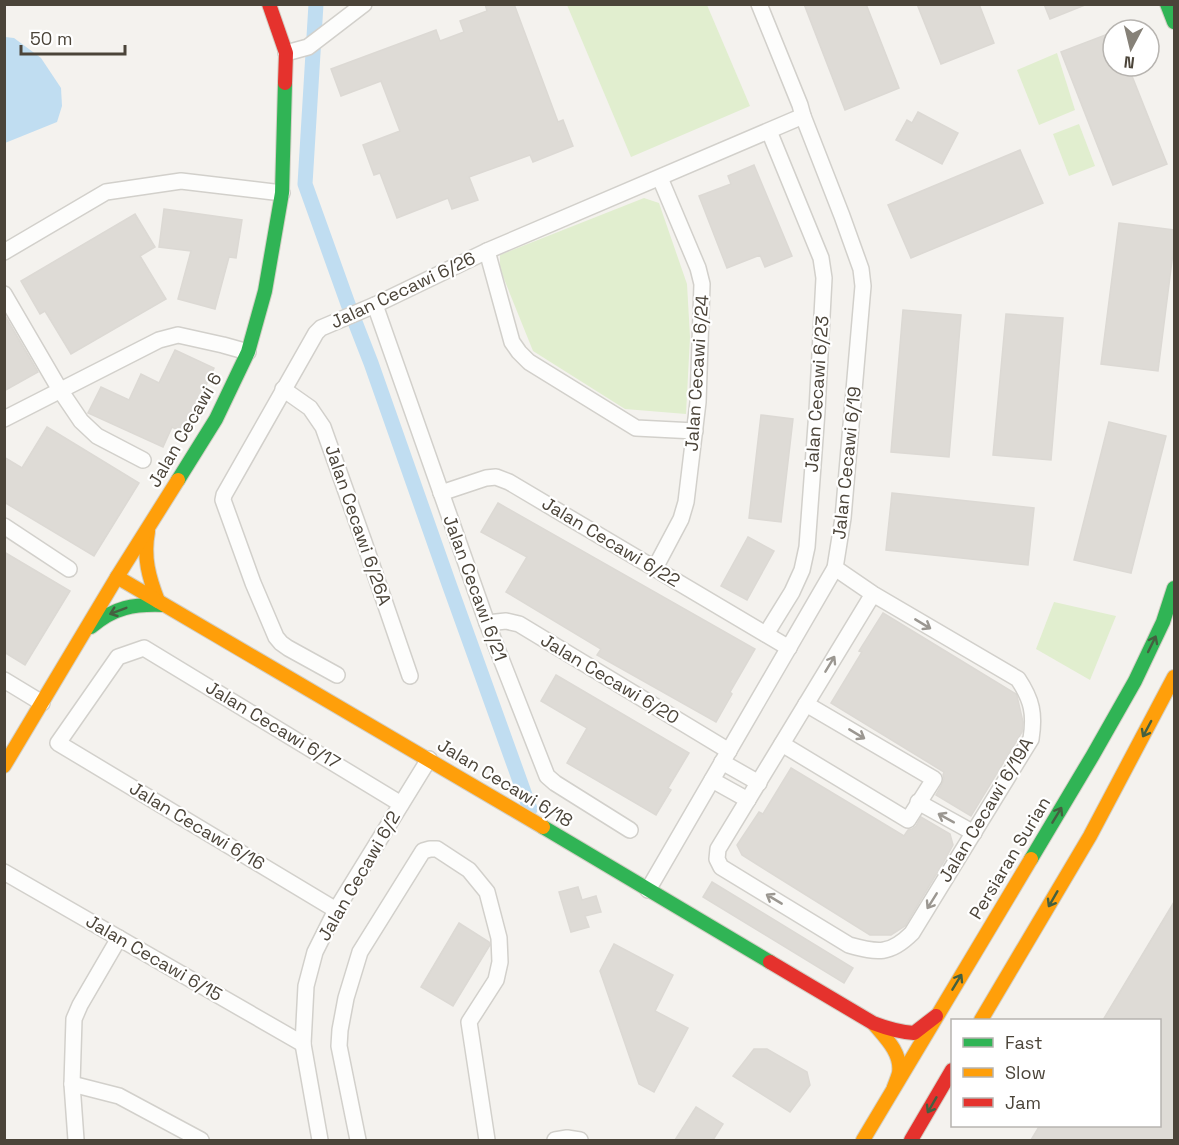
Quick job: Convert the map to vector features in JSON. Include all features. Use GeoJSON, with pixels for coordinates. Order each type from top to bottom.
{"type":"FeatureCollection","features":[{"type":"Feature","properties":{"kind":"street","name":"Jalan Cecawi 6"},"geometry":{"type":"LineString","coordinates":[[4,766],[117,577],[216,419],[248,352],[265,291],[282,194],[286,53],[269,4]]}},
{"type":"Feature","properties":{"kind":"street"},"geometry":{"type":"LineString","coordinates":[[286,53],[313,44],[364,4]]}},
{"type":"Feature","properties":{"kind":"street","name":"Jalan Cecawi 6/19"},"geometry":{"type":"LineString","coordinates":[[648,890],[835,568],[843,518],[863,286],[861,269],[800,105],[759,4]]}},
{"type":"Feature","properties":{"kind":"street"},"geometry":{"type":"LineString","coordinates":[[1167,4],[1174,22]]}},
{"type":"Feature","properties":{"kind":"street","name":"Jalan Cecawi 6/26"},"geometry":{"type":"LineString","coordinates":[[337,675],[284,646],[276,637],[223,502],[224,495],[316,333],[321,328],[375,305],[487,251],[803,116]]}},
{"type":"Feature","properties":{"kind":"street","name":"Jalan Cecawi 6/23"},"geometry":{"type":"LineString","coordinates":[[769,131],[821,258],[824,278],[818,411],[807,547],[802,570],[770,637]]}},
{"type":"Feature","properties":{"kind":"street","name":"Jalan Cecawi 6/24"},"geometry":{"type":"LineString","coordinates":[[655,568],[681,519],[686,502],[698,402],[702,284],[698,268],[660,178]]}},
{"type":"Feature","properties":{"kind":"street"},"geometry":{"type":"LineString","coordinates":[[4,252],[106,192],[181,181],[282,194]]}},
{"type":"Feature","properties":{"kind":"street"},"geometry":{"type":"LineString","coordinates":[[487,251],[512,342],[529,362],[636,428],[695,431]]}},
{"type":"Feature","properties":{"kind":"street"},"geometry":{"type":"LineString","coordinates":[[4,294],[60,390],[81,421],[98,436],[143,460]]}},
{"type":"Feature","properties":{"kind":"street","name":"Jalan Cecawi 6/21"},"geometry":{"type":"LineString","coordinates":[[375,305],[487,624],[547,776],[630,830]]}},
{"type":"Feature","properties":{"kind":"street"},"geometry":{"type":"LineString","coordinates":[[4,419],[159,340],[178,335],[248,352]]}},
{"type":"Feature","properties":{"kind":"street","name":"Jalan Cecawi 6/26A"},"geometry":{"type":"LineString","coordinates":[[283,390],[310,408],[323,428],[410,676]]}},
{"type":"Feature","properties":{"kind":"street","name":"Jalan Cecawi 6/22"},"geometry":{"type":"LineString","coordinates":[[441,493],[486,478],[496,477],[508,482],[770,637]]}},
{"type":"Feature","properties":{"kind":"street"},"geometry":{"type":"LineString","coordinates":[[80,639],[96,622],[116,611],[137,605],[161,603],[148,577],[145,564],[147,536],[152,522]]}},
{"type":"Feature","properties":{"kind":"street"},"geometry":{"type":"LineString","coordinates":[[4,526],[69,569]]}},
{"type":"Feature","properties":{"kind":"street"},"geometry":{"type":"LineString","coordinates":[[835,568],[873,594]]}},
{"type":"Feature","properties":{"kind":"street","name":"Jalan Cecawi 6/18"},"geometry":{"type":"LineString","coordinates":[[117,577],[873,1023],[897,1031],[914,1033],[936,1016]]}},
{"type":"Feature","properties":{"kind":"street","name":"Persiaran Surian"},"geometry":{"type":"LineString","coordinates":[[863,1140],[1135,681],[1163,622],[1174,588]]}},
{"type":"Feature","properties":{"kind":"street","name":"Jalan Cecawi 6/19A"},"geometry":{"type":"LineString","coordinates":[[873,594],[1018,679],[1027,693],[1033,709],[1034,726],[1031,739],[912,933],[900,945],[885,950],[866,950],[849,945],[721,867],[717,859],[718,849],[806,704],[873,594]]}},
{"type":"Feature","properties":{"kind":"street","name":"Jalan Cecawi 6/20"},"geometry":{"type":"LineString","coordinates":[[487,624],[506,621],[519,624],[725,756],[759,783]]}},
{"type":"Feature","properties":{"kind":"street"},"geometry":{"type":"LineString","coordinates":[[770,637],[789,648]]}},
{"type":"Feature","properties":{"kind":"street","name":"Jalan Cecawi 6/16"},"geometry":{"type":"LineString","coordinates":[[144,648],[118,657],[58,743],[336,910]]}},
{"type":"Feature","properties":{"kind":"street","name":"Jalan Cecawi 6/17"},"geometry":{"type":"LineString","coordinates":[[144,648],[401,804]]}},
{"type":"Feature","properties":{"kind":"street"},"geometry":{"type":"LineString","coordinates":[[982,1019],[1090,836],[1174,677]]}},
{"type":"Feature","properties":{"kind":"street"},"geometry":{"type":"LineString","coordinates":[[4,680],[42,703]]}},
{"type":"Feature","properties":{"kind":"street"},"geometry":{"type":"LineString","coordinates":[[782,744],[908,820],[934,779],[806,704]]}},
{"type":"Feature","properties":{"kind":"street","name":"Jalan Cecawi 6/2"},"geometry":{"type":"LineString","coordinates":[[320,1140],[303,1044],[306,987],[315,952],[336,910],[429,759]]}},
{"type":"Feature","properties":{"kind":"street"},"geometry":{"type":"LineString","coordinates":[[712,780],[748,800]]}},
{"type":"Feature","properties":{"kind":"street"},"geometry":{"type":"LineString","coordinates":[[918,802],[974,833]]}},
{"type":"Feature","properties":{"kind":"street"},"geometry":{"type":"LineString","coordinates":[[358,1140],[339,1046],[346,998],[360,952],[423,851],[429,849],[437,849],[469,870],[487,892],[499,938],[500,962],[496,980],[469,1022],[487,1140]]}},
{"type":"Feature","properties":{"kind":"street","name":"Jalan Cecawi 6/15"},"geometry":{"type":"LineString","coordinates":[[4,872],[303,1044]]}},
{"type":"Feature","properties":{"kind":"street"},"geometry":{"type":"LineString","coordinates":[[76,1140],[72,1084],[74,1019],[119,938]]}},
{"type":"Feature","properties":{"kind":"street","name":"Jalan Cecawi 6/18"},"geometry":{"type":"LineString","coordinates":[[873,1023],[895,1049],[898,1058],[899,1072],[893,1090]]}},
{"type":"Feature","properties":{"kind":"street"},"geometry":{"type":"LineString","coordinates":[[911,1140],[951,1072]]}},
{"type":"Feature","properties":{"kind":"street"},"geometry":{"type":"LineString","coordinates":[[72,1084],[119,1096],[201,1140]]}},
{"type":"Feature","properties":{"kind":"street"},"geometry":{"type":"LineString","coordinates":[[555,1140],[567,1138],[580,1140]]}},
{"type":"Feature","properties":{"kind":"green space"},"geometry":{"type":"Polygon","coordinates":[[[567,5],[707,5],[750,106],[631,157],[567,5]]]}},
{"type":"Feature","properties":{"kind":"green space"},"geometry":{"type":"Polygon","coordinates":[[[1057,53],[1075,110],[1039,125],[1017,70],[1057,53]]]}},
{"type":"Feature","properties":{"kind":"green space"},"geometry":{"type":"Polygon","coordinates":[[[1079,124],[1095,166],[1069,176],[1053,134],[1079,124]]]}},
{"type":"Feature","properties":{"kind":"green space"},"geometry":{"type":"Polygon","coordinates":[[[644,198],[659,203],[687,284],[690,337],[686,414],[625,409],[533,351],[500,269],[500,255],[644,198]]]}},
{"type":"Feature","properties":{"kind":"green space"},"geometry":{"type":"Polygon","coordinates":[[[1054,602],[1116,616],[1090,680],[1036,649],[1054,602]]]}},
{"type":"Feature","properties":{"kind":"water"},"geometry":{"type":"Polygon","coordinates":[[[5,37],[14,38],[41,58],[61,88],[62,106],[57,122],[5,143],[5,37]]]}},
{"type":"Feature","properties":{"kind":"building"},"geometry":{"type":"Polygon","coordinates":[[[485,4],[514,4],[558,122],[563,120],[573,146],[533,162],[530,155],[469,177],[478,200],[452,209],[448,198],[397,218],[380,173],[374,175],[363,145],[400,131],[381,81],[341,96],[331,69],[436,30],[440,41],[464,32],[460,21],[487,11],[485,4]]]}},
{"type":"Feature","properties":{"kind":"building"},"geometry":{"type":"Polygon","coordinates":[[[804,4],[866,4],[899,88],[845,110],[804,4]]]}},
{"type":"Feature","properties":{"kind":"building"},"geometry":{"type":"Polygon","coordinates":[[[917,4],[979,4],[994,43],[941,64],[917,4]]]}},
{"type":"Feature","properties":{"kind":"building"},"geometry":{"type":"Polygon","coordinates":[[[1044,4],[1084,4],[1085,5],[1050,19],[1044,4]]]}},
{"type":"Feature","properties":{"kind":"building"},"geometry":{"type":"Polygon","coordinates":[[[1101,37],[1101,78],[1133,78],[1167,164],[1113,185],[1061,52],[1101,37]]]}},
{"type":"Feature","properties":{"kind":"building"},"geometry":{"type":"Polygon","coordinates":[[[918,112],[958,133],[942,164],[896,140],[907,120],[912,123],[918,112]]]}},
{"type":"Feature","properties":{"kind":"building"},"geometry":{"type":"Polygon","coordinates":[[[1020,150],[1043,203],[911,258],[888,205],[1020,150]]]}},
{"type":"Feature","properties":{"kind":"building"},"geometry":{"type":"Polygon","coordinates":[[[754,165],[792,256],[765,267],[760,255],[727,268],[699,196],[731,184],[728,176],[754,165]]]}},
{"type":"Feature","properties":{"kind":"building"},"geometry":{"type":"Polygon","coordinates":[[[164,209],[242,220],[236,258],[229,257],[215,309],[178,299],[191,251],[159,247],[164,209]]]}},
{"type":"Feature","properties":{"kind":"building"},"geometry":{"type":"Polygon","coordinates":[[[135,214],[155,247],[140,256],[166,299],[71,354],[45,311],[40,314],[21,281],[135,214]]]}},
{"type":"Feature","properties":{"kind":"building"},"geometry":{"type":"Polygon","coordinates":[[[1119,223],[1174,230],[1158,371],[1101,364],[1119,223]]]}},
{"type":"Feature","properties":{"kind":"building"},"geometry":{"type":"Polygon","coordinates":[[[903,310],[961,315],[949,457],[891,452],[903,310]]]}},
{"type":"Feature","properties":{"kind":"building"},"geometry":{"type":"Polygon","coordinates":[[[4,314],[38,372],[4,391],[4,314]]]}},
{"type":"Feature","properties":{"kind":"building"},"geometry":{"type":"Polygon","coordinates":[[[1006,314],[1063,318],[1051,460],[993,455],[1006,314]]]}},
{"type":"Feature","properties":{"kind":"building"},"geometry":{"type":"Polygon","coordinates":[[[175,350],[214,368],[184,433],[172,427],[163,447],[88,413],[101,387],[129,400],[141,374],[159,383],[175,350]]]}},
{"type":"Feature","properties":{"kind":"building"},"geometry":{"type":"Polygon","coordinates":[[[761,415],[793,419],[781,522],[749,518],[761,415]]]}},
{"type":"Feature","properties":{"kind":"building"},"geometry":{"type":"Polygon","coordinates":[[[1109,422],[1166,436],[1131,573],[1074,560],[1109,422]]]}},
{"type":"Feature","properties":{"kind":"building"},"geometry":{"type":"Polygon","coordinates":[[[47,427],[139,483],[94,556],[4,502],[4,457],[22,468],[47,427]]]}},
{"type":"Feature","properties":{"kind":"building"},"geometry":{"type":"Polygon","coordinates":[[[892,493],[1034,508],[1028,565],[886,550],[892,493]]]}},
{"type":"Feature","properties":{"kind":"building"},"geometry":{"type":"Polygon","coordinates":[[[498,503],[755,649],[716,722],[597,655],[601,649],[506,592],[527,557],[481,532],[498,503]]]}},
{"type":"Feature","properties":{"kind":"building"},"geometry":{"type":"Polygon","coordinates":[[[748,537],[774,551],[747,600],[721,586],[748,537]]]}},
{"type":"Feature","properties":{"kind":"building"},"geometry":{"type":"Polygon","coordinates":[[[4,552],[70,591],[25,665],[4,652],[4,552]]]}},
{"type":"Feature","properties":{"kind":"building"},"geometry":{"type":"Polygon","coordinates":[[[883,613],[1017,696],[1023,722],[1022,732],[971,816],[936,795],[944,779],[944,772],[831,703],[883,613]]]}},
{"type":"Feature","properties":{"kind":"building"},"geometry":{"type":"Polygon","coordinates":[[[556,675],[689,753],[668,788],[671,790],[656,815],[567,763],[587,728],[541,701],[556,675]]]}},
{"type":"Feature","properties":{"kind":"building"},"geometry":{"type":"Polygon","coordinates":[[[791,768],[904,836],[908,830],[916,826],[921,817],[950,834],[953,845],[905,926],[891,935],[870,935],[742,855],[737,845],[759,812],[763,814],[791,768]]]}},
{"type":"Feature","properties":{"kind":"building"},"geometry":{"type":"Polygon","coordinates":[[[712,882],[853,968],[844,983],[703,897],[712,882]]]}},
{"type":"Feature","properties":{"kind":"building"},"geometry":{"type":"Polygon","coordinates":[[[578,887],[582,900],[596,896],[601,912],[585,916],[589,927],[571,932],[559,892],[578,887]]]}},
{"type":"Feature","properties":{"kind":"building"},"geometry":{"type":"Polygon","coordinates":[[[1174,902],[1174,1140],[1031,1140],[1039,1127],[1161,1127],[1161,1019],[1104,1019],[1174,902]]]}},
{"type":"Feature","properties":{"kind":"building"},"geometry":{"type":"Polygon","coordinates":[[[459,923],[489,942],[490,945],[453,1006],[421,987],[459,923]]]}},
{"type":"Feature","properties":{"kind":"building"},"geometry":{"type":"Polygon","coordinates":[[[614,944],[673,975],[655,1011],[688,1028],[654,1092],[639,1084],[600,971],[614,944]]]}},
{"type":"Feature","properties":{"kind":"building"},"geometry":{"type":"Polygon","coordinates":[[[754,1049],[767,1049],[807,1072],[810,1085],[790,1112],[733,1076],[754,1049]]]}},
{"type":"Feature","properties":{"kind":"building"},"geometry":{"type":"Polygon","coordinates":[[[696,1107],[723,1124],[713,1140],[675,1140],[696,1107]]]}},
{"type":"Feature","properties":{"kind":"waterway"},"geometry":{"type":"LineString","coordinates":[[316,4],[305,184],[530,809]]}},
{"type":"Feature","properties":{"kind":"traffic: fast"},"geometry":{"type":"LineString","coordinates":[[1167,4],[1174,22]]}},
{"type":"Feature","properties":{"kind":"traffic: fast"},"geometry":{"type":"LineString","coordinates":[[178,480],[216,419],[248,352],[265,291],[282,193],[285,83]]}},
{"type":"Feature","properties":{"kind":"traffic: fast"},"geometry":{"type":"LineString","coordinates":[[1031,859],[1135,681],[1163,622],[1174,588]]}},
{"type":"Feature","properties":{"kind":"traffic: fast"},"geometry":{"type":"LineString","coordinates":[[91,627],[108,615],[125,608],[163,605]]}},
{"type":"Feature","properties":{"kind":"traffic: fast"},"geometry":{"type":"LineString","coordinates":[[543,827],[770,962]]}},
{"type":"Feature","properties":{"kind":"traffic: slow"},"geometry":{"type":"LineString","coordinates":[[4,766],[178,480]]}},
{"type":"Feature","properties":{"kind":"traffic: slow"},"geometry":{"type":"LineString","coordinates":[[148,532],[146,550],[148,567],[158,601]]}},
{"type":"Feature","properties":{"kind":"traffic: slow"},"geometry":{"type":"LineString","coordinates":[[117,577],[543,827]]}},
{"type":"Feature","properties":{"kind":"traffic: slow"},"geometry":{"type":"LineString","coordinates":[[982,1019],[1090,836],[1174,677]]}},
{"type":"Feature","properties":{"kind":"traffic: slow"},"geometry":{"type":"LineString","coordinates":[[863,1140],[1031,859]]}},
{"type":"Feature","properties":{"kind":"traffic: slow"},"geometry":{"type":"LineString","coordinates":[[874,1024],[888,1040],[898,1059],[899,1073],[894,1087]]}},
{"type":"Feature","properties":{"kind":"traffic: jam"},"geometry":{"type":"LineString","coordinates":[[269,4],[286,53],[285,83]]}},
{"type":"Feature","properties":{"kind":"traffic: jam"},"geometry":{"type":"LineString","coordinates":[[770,962],[883,1027],[914,1033],[936,1016]]}},
{"type":"Feature","properties":{"kind":"traffic: jam"},"geometry":{"type":"LineString","coordinates":[[911,1140],[951,1072]]}}]}
